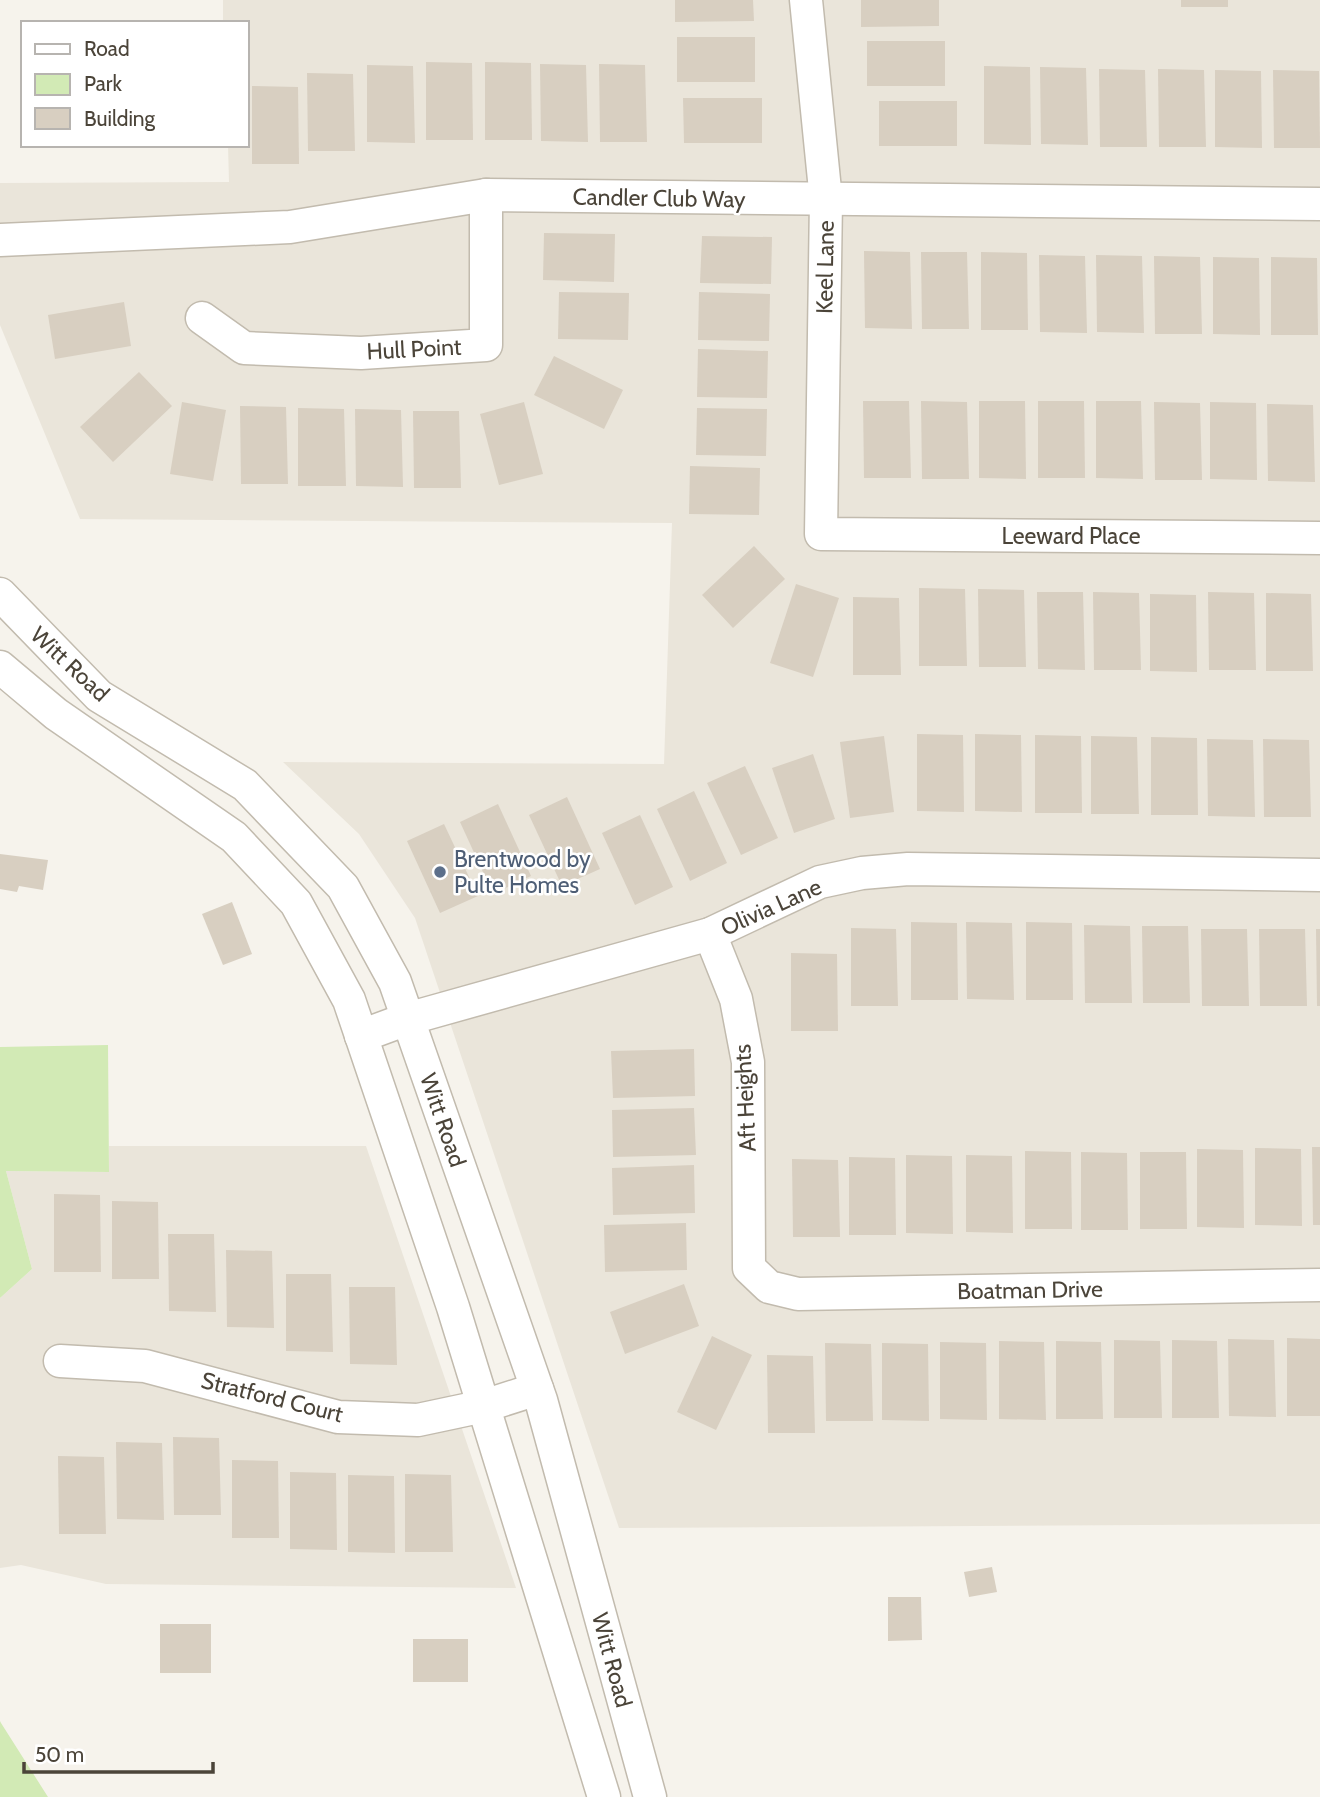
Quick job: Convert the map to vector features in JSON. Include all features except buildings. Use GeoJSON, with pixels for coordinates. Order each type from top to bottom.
{"type":"FeatureCollection","features":[{"type":"Feature","properties":{"kind":"street","name":"Keel Lane"},"geometry":{"type":"LineString","coordinates":[[806,0],[826,200],[821,534]]}},
{"type":"Feature","properties":{"kind":"street","name":"Candler Club Way"},"geometry":{"type":"LineString","coordinates":[[0,240],[290,227],[486,195],[1320,204]]}},
{"type":"Feature","properties":{"kind":"street","name":"Hull Point"},"geometry":{"type":"LineString","coordinates":[[202,318],[244,348],[361,353],[486,345],[486,195]]}},
{"type":"Feature","properties":{"kind":"street","name":"Leeward Place"},"geometry":{"type":"LineString","coordinates":[[821,534],[1320,538]]}},
{"type":"Feature","properties":{"kind":"street","name":"Witt Road"},"geometry":{"type":"LineString","coordinates":[[0,594],[99,696],[245,785],[343,887],[395,982],[537,1389],[650,1797]]}},
{"type":"Feature","properties":{"kind":"street","name":"Witt Road"},"geometry":{"type":"LineString","coordinates":[[0,667],[56,714],[234,837],[296,903],[349,1000],[484,1406],[604,1797]]}},
{"type":"Feature","properties":{"kind":"street"},"geometry":{"type":"LineString","coordinates":[[132,767],[158,733]]}},
{"type":"Feature","properties":{"kind":"street","name":"Olivia Lane"},"geometry":{"type":"LineString","coordinates":[[361,1036],[407,1018],[710,934],[820,882],[862,873],[908,869],[1320,875]]}},
{"type":"Feature","properties":{"kind":"street","name":"Aft Heights"},"geometry":{"type":"LineString","coordinates":[[710,934],[736,999],[748,1062],[749,1268]]}},
{"type":"Feature","properties":{"kind":"street","name":"Boatman Drive"},"geometry":{"type":"LineString","coordinates":[[749,1268],[769,1287],[798,1294],[1320,1285]]}},
{"type":"Feature","properties":{"kind":"street","name":"Stratford Court"},"geometry":{"type":"LineString","coordinates":[[60,1361],[145,1366],[338,1417],[418,1420],[484,1406],[537,1389]]}},
{"type":"Feature","properties":{"kind":"shaded area"},"geometry":{"type":"Polygon","coordinates":[[[223,0],[1320,0],[1320,1524],[619,1528],[415,918],[359,834],[283,762],[664,764],[672,523],[80,519],[0,325],[0,183],[229,182],[228,147],[248,147],[248,21],[223,21],[223,0]]]}},
{"type":"Feature","properties":{"kind":"shaded area"},"geometry":{"type":"Polygon","coordinates":[[[109,1146],[366,1146],[516,1588],[106,1584],[21,1565],[0,1568],[0,1298],[32,1269],[6,1171],[109,1172],[109,1146]]]}},
{"type":"Feature","properties":{"kind":"green space"},"geometry":{"type":"Polygon","coordinates":[[[108,1045],[109,1172],[6,1171],[32,1269],[0,1298],[0,1047],[108,1045]]]}},
{"type":"Feature","properties":{"kind":"green space"},"geometry":{"type":"Polygon","coordinates":[[[0,1721],[1,1723],[48,1797],[0,1797],[0,1721]]]}},
{"type":"Feature","properties":{"kind":"place","name":"Brentwood by Pulte Homes"},"geometry":{"type":"Point","coordinates":[440,872]}}]}
